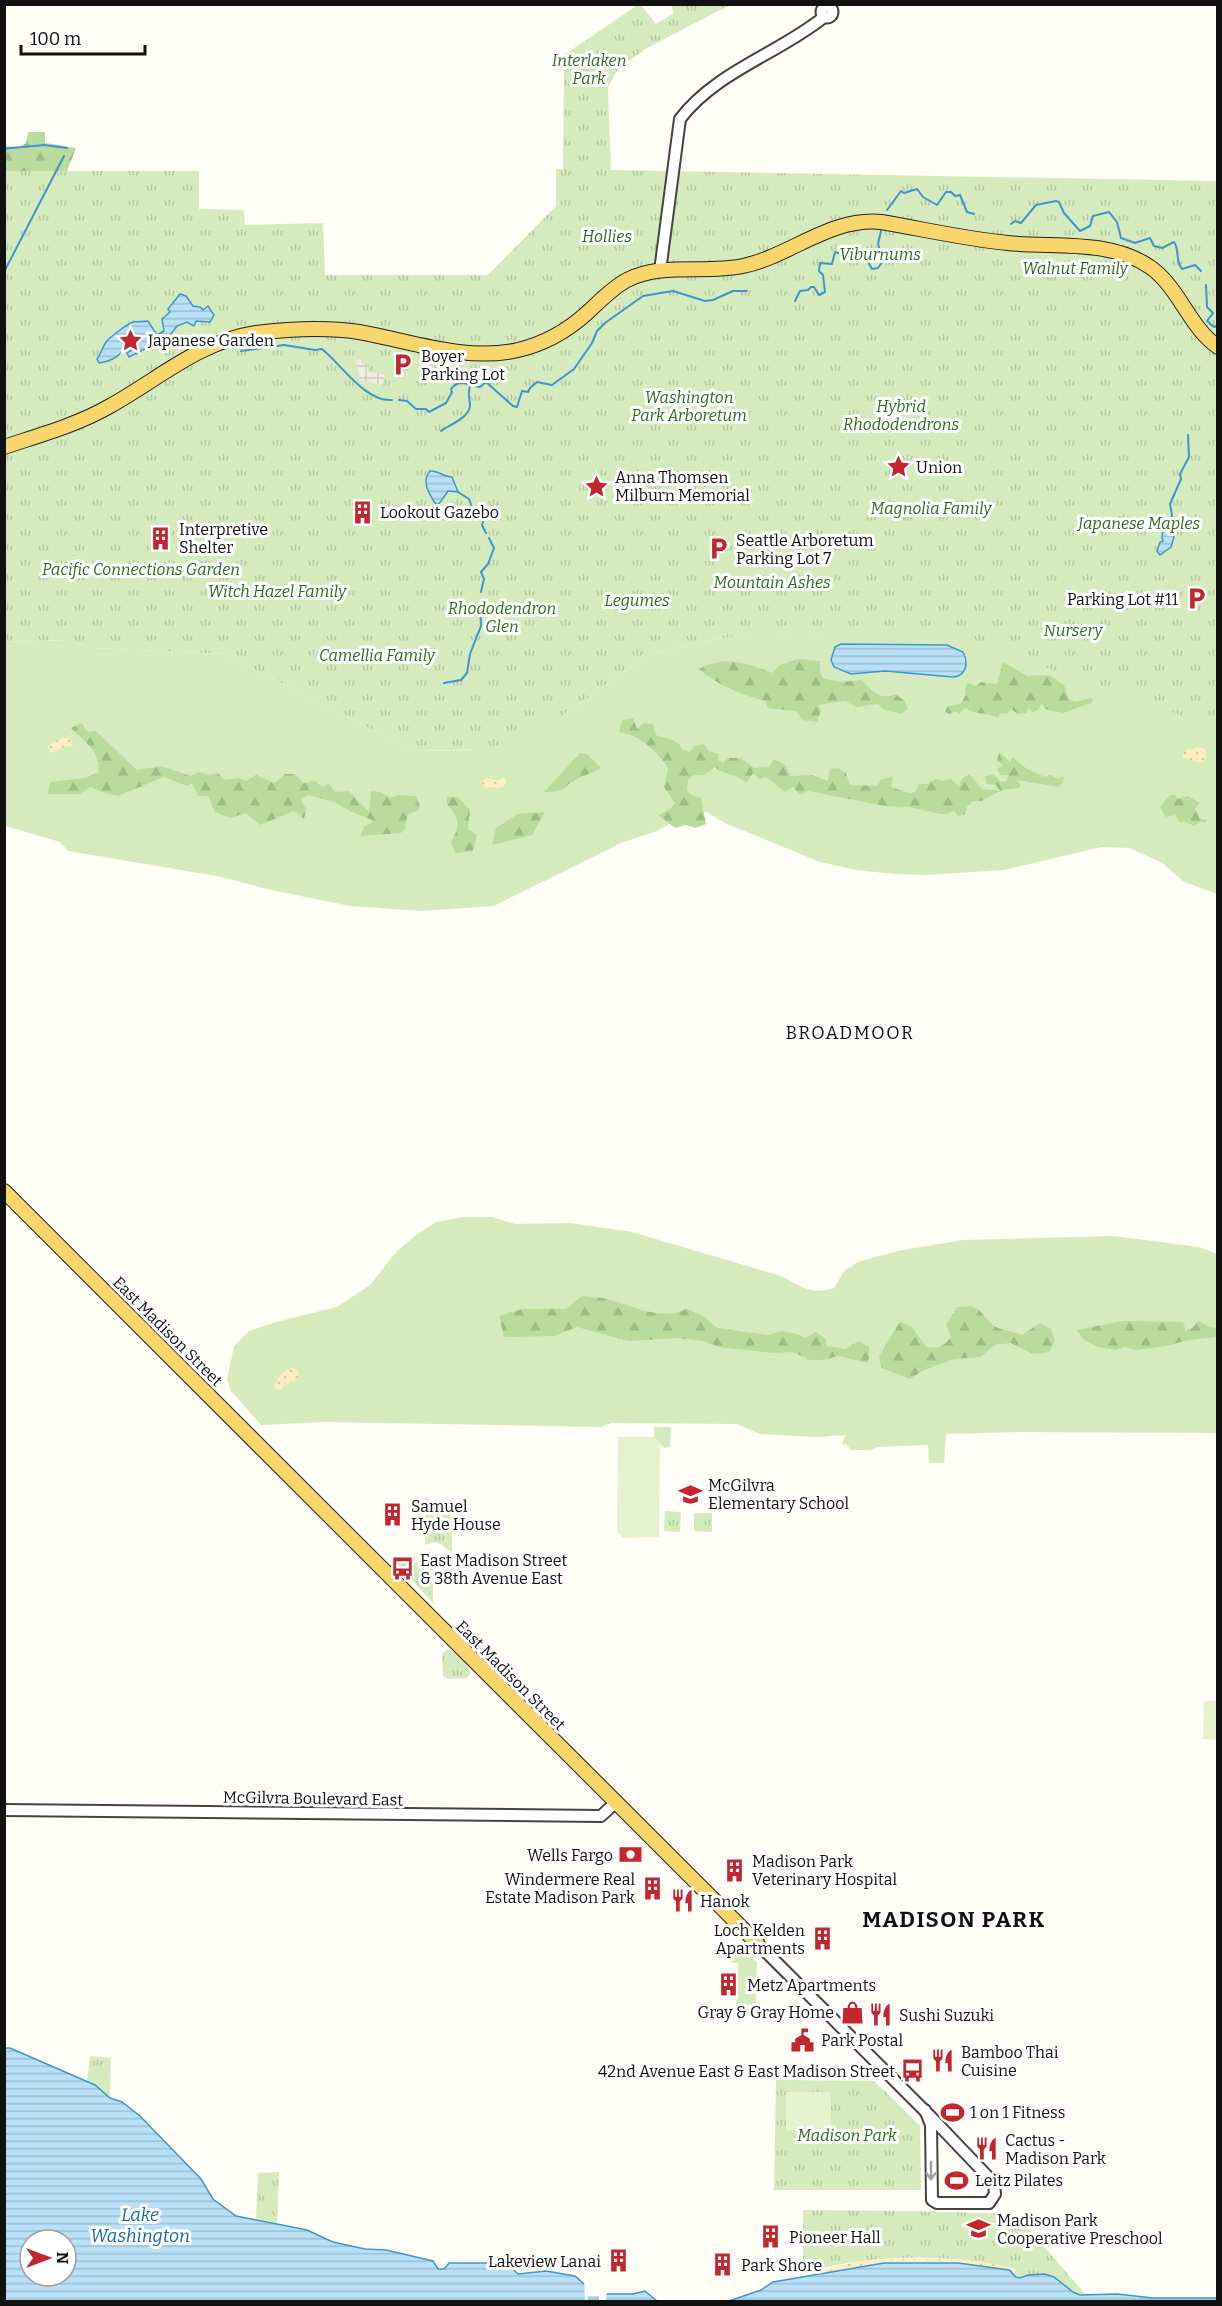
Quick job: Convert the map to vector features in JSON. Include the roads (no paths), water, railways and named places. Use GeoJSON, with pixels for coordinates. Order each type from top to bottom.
{"type":"FeatureCollection","features":[{"type":"Feature","properties":{"kind":"main road"},"geometry":{"type":"LineString","coordinates":[[4,447],[93,415],[190,355],[233,337],[291,330],[342,330],[465,352],[488,354],[512,351],[545,342],[565,330],[610,291],[639,275],[660,271],[744,266],[824,233],[867,221],[1009,243],[1104,249],[1127,254],[1160,275],[1198,329],[1218,347]]}},
{"type":"Feature","properties":{"kind":"main road","name":"East Madison Street"},"geometry":{"type":"LineString","coordinates":[[4,1191],[757,1943]]}},
{"type":"Feature","properties":{"kind":"street"},"geometry":{"type":"LineString","coordinates":[[660,271],[680,119],[719,83],[829,10]]}},
{"type":"Feature","properties":{"kind":"street","name":"McGilvra Boulevard East"},"geometry":{"type":"LineString","coordinates":[[4,1810],[601,1816],[616,1802]]}},
{"type":"Feature","properties":{"kind":"street","name":"East Madison Street"},"geometry":{"type":"LineString","coordinates":[[757,1943],[994,2182],[996,2194],[989,2203],[937,2203],[932,2200],[931,2142]]}},
{"type":"Feature","properties":{"kind":"street"},"geometry":{"type":"LineString","coordinates":[[925,2110],[931,2125],[931,2142]]}},
{"type":"Feature","properties":{"kind":"street"},"geometry":{"type":"LineString","coordinates":[[931,2142],[937,2138],[950,2136]]}},
{"type":"Feature","properties":{"kind":"water"},"geometry":{"type":"Polygon","coordinates":[[[180,294],[186,296],[193,306],[203,310],[208,306],[214,315],[210,322],[196,321],[194,326],[187,322],[177,326],[168,338],[157,340],[151,346],[129,357],[127,353],[136,343],[129,344],[113,359],[99,363],[97,359],[106,342],[130,323],[148,321],[157,335],[164,331],[162,319],[170,312],[168,309],[180,294]]]}},
{"type":"Feature","properties":{"kind":"water"},"geometry":{"type":"Polygon","coordinates":[[[430,471],[452,477],[458,492],[448,491],[439,504],[435,503],[428,492],[426,483],[430,471]]]}},
{"type":"Feature","properties":{"kind":"water"},"geometry":{"type":"Polygon","coordinates":[[[1163,528],[1169,528],[1174,537],[1171,547],[1160,555],[1157,551],[1160,542],[1163,541],[1163,528]]]}},
{"type":"Feature","properties":{"kind":"water"},"geometry":{"type":"Polygon","coordinates":[[[841,644],[947,645],[963,652],[966,664],[961,674],[953,677],[885,671],[851,674],[834,667],[831,660],[835,647],[841,644]]]}},
{"type":"Feature","properties":{"kind":"water","name":"Lake Washington"},"geometry":{"type":"Polygon","coordinates":[[[4,2048],[10,2048],[95,2085],[110,2098],[122,2102],[140,2116],[201,2179],[213,2199],[236,2216],[307,2230],[333,2242],[365,2249],[386,2250],[433,2261],[438,2269],[444,2269],[449,2263],[507,2263],[518,2274],[546,2271],[575,2276],[595,2294],[633,2294],[645,2291],[657,2301],[5,2301],[4,2048]]]}},
{"type":"Feature","properties":{"kind":"water"},"geometry":{"type":"Polygon","coordinates":[[[884,2263],[958,2263],[1009,2270],[1020,2278],[1045,2274],[1054,2277],[1080,2295],[1117,2294],[1153,2298],[1218,2298],[1217,2302],[726,2302],[761,2290],[773,2282],[884,2263]]]}},
{"type":"Feature","properties":{"kind":"waterway"},"geometry":{"type":"LineString","coordinates":[[12,148],[44,145],[67,148]]}},
{"type":"Feature","properties":{"kind":"waterway"},"geometry":{"type":"LineString","coordinates":[[4,149],[11,148]]}},
{"type":"Feature","properties":{"kind":"waterway"},"geometry":{"type":"LineString","coordinates":[[4,272],[64,156]]}},
{"type":"Feature","properties":{"kind":"waterway"},"geometry":{"type":"LineString","coordinates":[[887,210],[901,191],[904,193],[917,189],[923,197],[937,205],[946,192],[951,192],[955,196],[960,195],[967,212],[974,214]]}},
{"type":"Feature","properties":{"kind":"waterway"},"geometry":{"type":"LineString","coordinates":[[1011,224],[1015,221],[1021,223],[1036,205],[1056,201],[1080,231],[1090,226],[1093,216],[1109,212],[1117,222],[1121,238],[1135,243],[1150,238],[1154,246],[1162,248],[1174,242],[1182,269],[1195,265],[1201,271]]}},
{"type":"Feature","properties":{"kind":"waterway"},"geometry":{"type":"LineString","coordinates":[[795,301],[800,291],[811,287],[814,287],[819,295],[825,292],[823,275],[819,271],[820,263],[832,264],[835,252],[845,255],[850,251],[860,260],[867,260],[872,269],[878,268],[883,261],[878,244],[881,231]]}},
{"type":"Feature","properties":{"kind":"waterway"},"geometry":{"type":"LineString","coordinates":[[1206,285],[1207,307],[1213,313],[1207,321],[1214,327],[1218,325]]}},
{"type":"Feature","properties":{"kind":"waterway"},"geometry":{"type":"LineString","coordinates":[[399,400],[407,401],[416,409],[426,409],[429,412],[446,403],[454,386],[464,383],[480,387],[486,382],[517,407],[522,391],[528,392],[537,382],[552,385],[574,369],[592,343],[597,331],[643,296],[673,291],[705,301],[733,291],[747,291]]}},
{"type":"Feature","properties":{"kind":"waterway"},"geometry":{"type":"LineString","coordinates":[[241,351],[284,345],[322,349],[363,389],[382,399],[392,400]]}},
{"type":"Feature","properties":{"kind":"waterway"},"geometry":{"type":"LineString","coordinates":[[441,431],[462,418],[469,410],[470,386]]}},
{"type":"Feature","properties":{"kind":"waterway"},"geometry":{"type":"LineString","coordinates":[[1168,527],[1172,515],[1170,504],[1181,479],[1180,474],[1189,457],[1188,435]]}},
{"type":"Feature","properties":{"kind":"waterway"},"geometry":{"type":"LineString","coordinates":[[458,492],[469,499],[473,510],[484,518],[482,525],[486,533]]}},
{"type":"Feature","properties":{"kind":"waterway"},"geometry":{"type":"LineString","coordinates":[[481,592],[484,579],[481,572],[488,564],[494,548],[489,538]]}},
{"type":"Feature","properties":{"kind":"waterway"},"geometry":{"type":"LineString","coordinates":[[444,683],[461,680],[467,673],[470,654],[481,626],[480,607]]}},
{"type":"Feature","properties":{"kind":"place","name":"Japanese Garden"},"geometry":{"type":"Point","coordinates":[130,340]}},
{"type":"Feature","properties":{"kind":"place","name":"Boyer Parking Lot"},"geometry":{"type":"Point","coordinates":[403,365]}},
{"type":"Feature","properties":{"kind":"place","name":"Union"},"geometry":{"type":"Point","coordinates":[898,467]}},
{"type":"Feature","properties":{"kind":"place","name":"Anna Thomsen Milburn Memorial"},"geometry":{"type":"Point","coordinates":[597,486]}},
{"type":"Feature","properties":{"kind":"place","name":"Lookout Gazebo"},"geometry":{"type":"Point","coordinates":[362,512]}},
{"type":"Feature","properties":{"kind":"place","name":"Interpretive Shelter"},"geometry":{"type":"Point","coordinates":[161,538]}},
{"type":"Feature","properties":{"kind":"place","name":"Seattle Arboretum Parking Lot 7"},"geometry":{"type":"Point","coordinates":[718,549]}},
{"type":"Feature","properties":{"kind":"place","name":"Parking Lot #11"},"geometry":{"type":"Point","coordinates":[1196,599]}},
{"type":"Feature","properties":{"kind":"place","name":"McGilvra Elementary School"},"geometry":{"type":"Point","coordinates":[690,1494]}},
{"type":"Feature","properties":{"kind":"place","name":"Samuel Hyde House"},"geometry":{"type":"Point","coordinates":[393,1515]}},
{"type":"Feature","properties":{"kind":"place","name":"East Madison Street & 38th Avenue East"},"geometry":{"type":"Point","coordinates":[402,1569]}},
{"type":"Feature","properties":{"kind":"place","name":"Wells Fargo"},"geometry":{"type":"Point","coordinates":[631,1855]}},
{"type":"Feature","properties":{"kind":"place","name":"Madison Park Veterinary Hospital"},"geometry":{"type":"Point","coordinates":[734,1870]}},
{"type":"Feature","properties":{"kind":"place","name":"Windermere Real Estate Madison Park"},"geometry":{"type":"Point","coordinates":[653,1888]}},
{"type":"Feature","properties":{"kind":"place","name":"Hanok"},"geometry":{"type":"Point","coordinates":[682,1901]}},
{"type":"Feature","properties":{"kind":"place","name":"Loch Kelden Apartments"},"geometry":{"type":"Point","coordinates":[823,1939]}},
{"type":"Feature","properties":{"kind":"place","name":"Metz Apartments"},"geometry":{"type":"Point","coordinates":[729,1985]}},
{"type":"Feature","properties":{"kind":"place","name":"Gray & Gray Home"},"geometry":{"type":"Point","coordinates":[852,2012]}},
{"type":"Feature","properties":{"kind":"place","name":"Sushi Suzuki"},"geometry":{"type":"Point","coordinates":[881,2015]}},
{"type":"Feature","properties":{"kind":"place","name":"Park Postal"},"geometry":{"type":"Point","coordinates":[803,2040]}},
{"type":"Feature","properties":{"kind":"place","name":"Bamboo Thai Cuisine"},"geometry":{"type":"Point","coordinates":[943,2061]}},
{"type":"Feature","properties":{"kind":"place","name":"42nd Avenue East & East Madison Street"},"geometry":{"type":"Point","coordinates":[913,2071]}},
{"type":"Feature","properties":{"kind":"place","name":"1 on 1 Fitness"},"geometry":{"type":"Point","coordinates":[952,2112]}},
{"type":"Feature","properties":{"kind":"place","name":"Cactus - Madison Park"},"geometry":{"type":"Point","coordinates":[987,2149]}},
{"type":"Feature","properties":{"kind":"place","name":"Leitz Pilates"},"geometry":{"type":"Point","coordinates":[957,2180]}},
{"type":"Feature","properties":{"kind":"place","name":"Madison Park Cooperative Preschool"},"geometry":{"type":"Point","coordinates":[979,2229]}},
{"type":"Feature","properties":{"kind":"place","name":"Pioneer Hall"},"geometry":{"type":"Point","coordinates":[771,2237]}},
{"type":"Feature","properties":{"kind":"place","name":"Lakeview Lanai"},"geometry":{"type":"Point","coordinates":[619,2261]}},
{"type":"Feature","properties":{"kind":"place","name":"Park Shore"},"geometry":{"type":"Point","coordinates":[723,2265]}},
{"type":"Feature","properties":{"kind":"district","name":"BROADMOOR"},"geometry":{"type":"Point","coordinates":[850,1033]}},
{"type":"Feature","properties":{"kind":"district","name":"MADISON PARK"},"geometry":{"type":"Point","coordinates":[954,1919]}},
{"type":"Feature","properties":{"kind":"park label","name":"Interlaken Park"},"geometry":{"type":"Point","coordinates":[589,69]}},
{"type":"Feature","properties":{"kind":"park label","name":"Hollies"},"geometry":{"type":"Point","coordinates":[607,236]}},
{"type":"Feature","properties":{"kind":"park label","name":"Viburnums"},"geometry":{"type":"Point","coordinates":[880,254]}},
{"type":"Feature","properties":{"kind":"park label","name":"Walnut Family"},"geometry":{"type":"Point","coordinates":[1075,268]}},
{"type":"Feature","properties":{"kind":"park label","name":"Washington Park Arboretum"},"geometry":{"type":"Point","coordinates":[689,406]}},
{"type":"Feature","properties":{"kind":"park label","name":"Hybrid Rhododendrons"},"geometry":{"type":"Point","coordinates":[901,415]}},
{"type":"Feature","properties":{"kind":"park label","name":"Magnolia Family"},"geometry":{"type":"Point","coordinates":[931,508]}},
{"type":"Feature","properties":{"kind":"park label","name":"Japanese Maples"},"geometry":{"type":"Point","coordinates":[1139,523]}},
{"type":"Feature","properties":{"kind":"park label","name":"Pacific Connections Garden"},"geometry":{"type":"Point","coordinates":[141,569]}},
{"type":"Feature","properties":{"kind":"park label","name":"Mountain Ashes"},"geometry":{"type":"Point","coordinates":[772,582]}},
{"type":"Feature","properties":{"kind":"park label","name":"Witch Hazel Family"},"geometry":{"type":"Point","coordinates":[277,591]}},
{"type":"Feature","properties":{"kind":"park label","name":"Legumes"},"geometry":{"type":"Point","coordinates":[637,600]}},
{"type":"Feature","properties":{"kind":"park label","name":"Rhododendron Glen"},"geometry":{"type":"Point","coordinates":[502,617]}},
{"type":"Feature","properties":{"kind":"park label","name":"Nursery"},"geometry":{"type":"Point","coordinates":[1073,630]}},
{"type":"Feature","properties":{"kind":"park label","name":"Camellia Family"},"geometry":{"type":"Point","coordinates":[377,655]}},
{"type":"Feature","properties":{"kind":"park label","name":"Madison Park"},"geometry":{"type":"Point","coordinates":[847,2135]}}]}
